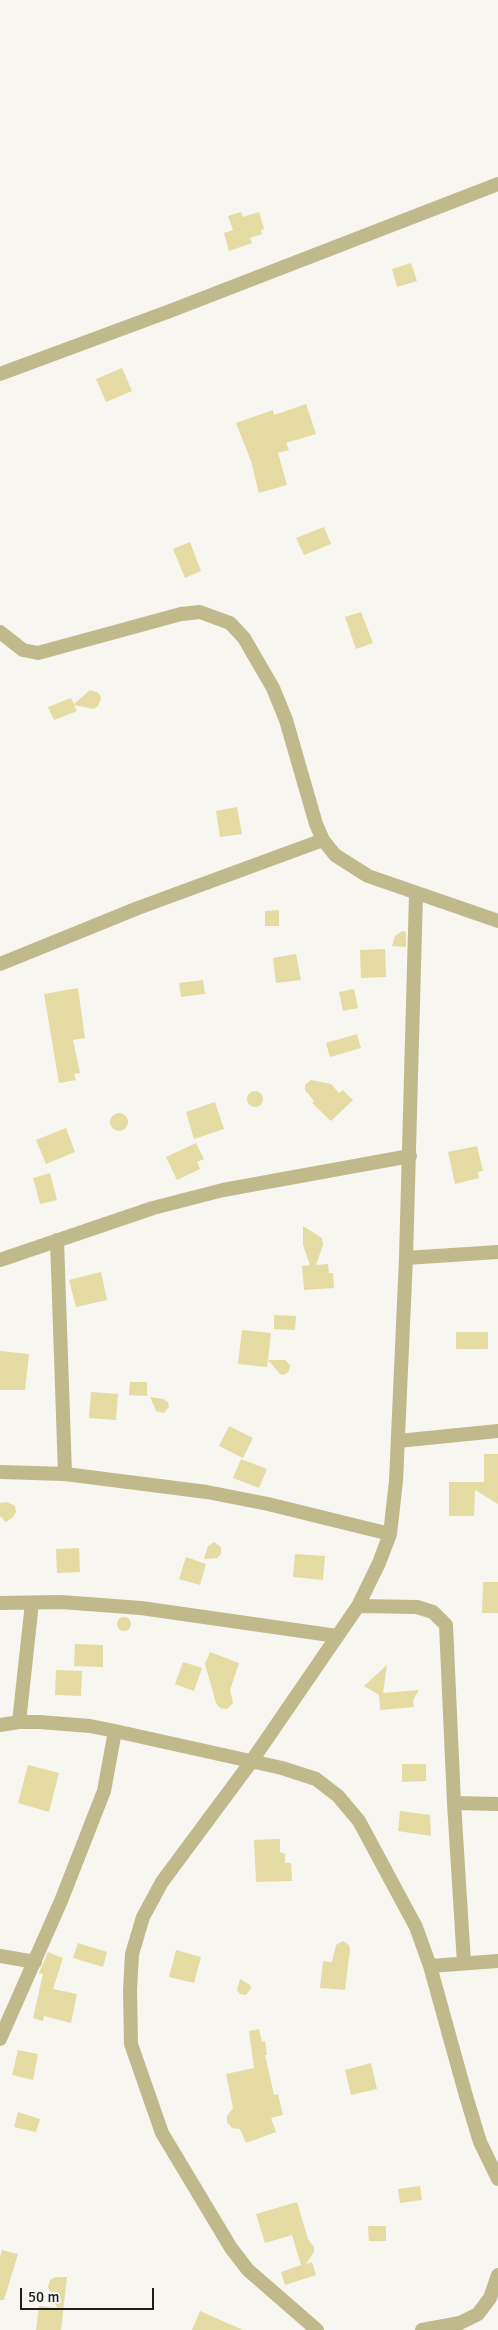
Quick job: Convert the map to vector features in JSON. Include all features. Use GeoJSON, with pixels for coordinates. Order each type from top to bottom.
{"type":"FeatureCollection","features":[{"type":"Feature","properties":{"kind":"street"},"geometry":{"type":"LineString","coordinates":[[0,374],[170,311],[498,184]]}},
{"type":"Feature","properties":{"kind":"street"},"geometry":{"type":"LineString","coordinates":[[0,632],[23,650],[38,653],[181,614],[200,612],[230,623],[244,638],[272,688],[286,720],[316,824],[323,840],[335,855],[368,876],[498,921]]}},
{"type":"Feature","properties":{"kind":"street"},"geometry":{"type":"LineString","coordinates":[[0,964],[138,908],[323,840]]}},
{"type":"Feature","properties":{"kind":"street"},"geometry":{"type":"LineString","coordinates":[[317,2330],[248,2270],[231,2248],[162,2133],[142,2083],[131,2044],[130,1990],[132,1954],[143,1917],[162,1882],[251,1762],[358,1606],[390,1534],[398,1441],[406,1258],[416,894]]}},
{"type":"Feature","properties":{"kind":"street"},"geometry":{"type":"LineString","coordinates":[[0,1260],[153,1208],[223,1190],[410,1156]]}},
{"type":"Feature","properties":{"kind":"street"},"geometry":{"type":"LineString","coordinates":[[57,1240],[64,1474]]}},
{"type":"Feature","properties":{"kind":"street"},"geometry":{"type":"LineString","coordinates":[[406,1258],[498,1252]]}},
{"type":"Feature","properties":{"kind":"street"},"geometry":{"type":"LineString","coordinates":[[398,1441],[498,1431]]}},
{"type":"Feature","properties":{"kind":"street"},"geometry":{"type":"LineString","coordinates":[[0,1472],[64,1474],[207,1492],[268,1504],[390,1534]]}},
{"type":"Feature","properties":{"kind":"street"},"geometry":{"type":"LineString","coordinates":[[0,1603],[61,1602],[141,1608],[338,1636]]}},
{"type":"Feature","properties":{"kind":"street"},"geometry":{"type":"LineString","coordinates":[[19,1722],[32,1603]]}},
{"type":"Feature","properties":{"kind":"street"},"geometry":{"type":"LineString","coordinates":[[358,1606],[417,1607],[434,1612],[446,1625],[464,1963]]}},
{"type":"Feature","properties":{"kind":"street"},"geometry":{"type":"LineString","coordinates":[[0,1725],[19,1722],[90,1726],[115,1731],[282,1768],[316,1779],[338,1796],[359,1821],[416,1927],[430,1966],[480,2142],[498,2179]]}},
{"type":"Feature","properties":{"kind":"street"},"geometry":{"type":"LineString","coordinates":[[0,2039],[35,1962],[104,1791],[115,1731]]}},
{"type":"Feature","properties":{"kind":"street"},"geometry":{"type":"LineString","coordinates":[[454,1803],[498,1804]]}},
{"type":"Feature","properties":{"kind":"street"},"geometry":{"type":"LineString","coordinates":[[0,1956],[35,1962]]}},
{"type":"Feature","properties":{"kind":"street"},"geometry":{"type":"LineString","coordinates":[[430,1966],[498,1961]]}},
{"type":"Feature","properties":{"kind":"street"},"geometry":{"type":"LineString","coordinates":[[422,2330],[460,2323],[478,2314],[490,2298],[498,2276]]}},
{"type":"Feature","properties":{"kind":"building"},"geometry":{"type":"Polygon","coordinates":[[[241,212],[243,217],[259,212],[264,229],[261,230],[262,234],[250,238],[252,243],[229,251],[224,233],[233,230],[228,216],[241,212]]]}},
{"type":"Feature","properties":{"kind":"building"},"geometry":{"type":"Polygon","coordinates":[[[411,263],[417,281],[397,287],[392,269],[411,263]]]}},
{"type":"Feature","properties":{"kind":"building"},"geometry":{"type":"Polygon","coordinates":[[[122,368],[132,391],[106,402],[96,379],[122,368]]]}},
{"type":"Feature","properties":{"kind":"building"},"geometry":{"type":"Polygon","coordinates":[[[306,404],[316,434],[286,443],[289,450],[278,453],[287,485],[259,493],[251,461],[236,423],[273,410],[274,415],[306,404]]]}},
{"type":"Feature","properties":{"kind":"building"},"geometry":{"type":"Polygon","coordinates":[[[324,527],[331,544],[304,555],[296,538],[324,527]]]}},
{"type":"Feature","properties":{"kind":"building"},"geometry":{"type":"Polygon","coordinates":[[[190,542],[201,571],[185,578],[173,549],[190,542]]]}},
{"type":"Feature","properties":{"kind":"building"},"geometry":{"type":"Polygon","coordinates":[[[361,612],[373,643],[356,649],[345,617],[361,612]]]}},
{"type":"Feature","properties":{"kind":"building"},"geometry":{"type":"Polygon","coordinates":[[[90,690],[100,695],[101,699],[98,706],[93,709],[74,705],[77,711],[54,720],[48,707],[71,698],[74,704],[90,690]]]}},
{"type":"Feature","properties":{"kind":"building"},"geometry":{"type":"Polygon","coordinates":[[[237,807],[242,834],[220,837],[216,811],[237,807]]]}},
{"type":"Feature","properties":{"kind":"building"},"geometry":{"type":"Polygon","coordinates":[[[279,910],[279,926],[265,926],[265,911],[279,910]]]}},
{"type":"Feature","properties":{"kind":"building"},"geometry":{"type":"Polygon","coordinates":[[[402,931],[406,932],[406,947],[392,946],[395,936],[402,931]]]}},
{"type":"Feature","properties":{"kind":"building"},"geometry":{"type":"Polygon","coordinates":[[[385,949],[386,977],[361,978],[360,950],[385,949]]]}},
{"type":"Feature","properties":{"kind":"building"},"geometry":{"type":"Polygon","coordinates":[[[296,954],[301,980],[276,983],[273,958],[296,954]]]}},
{"type":"Feature","properties":{"kind":"building"},"geometry":{"type":"Polygon","coordinates":[[[203,980],[205,994],[181,997],[179,983],[203,980]]]}},
{"type":"Feature","properties":{"kind":"building"},"geometry":{"type":"Polygon","coordinates":[[[78,988],[85,1038],[73,1040],[80,1073],[74,1074],[76,1080],[59,1083],[44,994],[78,988]]]}},
{"type":"Feature","properties":{"kind":"building"},"geometry":{"type":"Polygon","coordinates":[[[354,989],[358,1008],[343,1011],[339,992],[354,989]]]}},
{"type":"Feature","properties":{"kind":"building"},"geometry":{"type":"Polygon","coordinates":[[[357,1034],[361,1048],[330,1057],[326,1043],[357,1034]]]}},
{"type":"Feature","properties":{"kind":"building"},"geometry":{"type":"Polygon","coordinates":[[[311,1080],[331,1084],[339,1093],[343,1090],[353,1100],[331,1121],[312,1103],[314,1101],[305,1090],[305,1085],[311,1080]]]}},
{"type":"Feature","properties":{"kind":"building"},"geometry":{"type":"Polygon","coordinates":[[[252,1091],[258,1091],[263,1096],[261,1105],[252,1107],[247,1102],[247,1096],[252,1091]]]}},
{"type":"Feature","properties":{"kind":"building"},"geometry":{"type":"Polygon","coordinates":[[[215,1102],[224,1129],[194,1139],[186,1112],[215,1102]]]}},
{"type":"Feature","properties":{"kind":"building"},"geometry":{"type":"Polygon","coordinates":[[[115,1113],[123,1113],[128,1118],[126,1129],[115,1131],[110,1126],[110,1118],[115,1113]]]}},
{"type":"Feature","properties":{"kind":"building"},"geometry":{"type":"Polygon","coordinates":[[[66,1128],[75,1152],[46,1164],[36,1140],[66,1128]]]}},
{"type":"Feature","properties":{"kind":"building"},"geometry":{"type":"Polygon","coordinates":[[[196,1143],[204,1159],[197,1162],[200,1169],[177,1180],[166,1157],[196,1143]]]}},
{"type":"Feature","properties":{"kind":"building"},"geometry":{"type":"Polygon","coordinates":[[[477,1146],[483,1171],[478,1172],[479,1178],[455,1184],[448,1152],[477,1146]]]}},
{"type":"Feature","properties":{"kind":"building"},"geometry":{"type":"Polygon","coordinates":[[[50,1173],[57,1200],[40,1204],[33,1178],[50,1173]]]}},
{"type":"Feature","properties":{"kind":"building"},"geometry":{"type":"Polygon","coordinates":[[[303,1226],[322,1238],[323,1245],[316,1265],[328,1264],[329,1273],[333,1273],[334,1288],[304,1290],[302,1266],[310,1265],[303,1245],[303,1226]]]}},
{"type":"Feature","properties":{"kind":"building"},"geometry":{"type":"Polygon","coordinates":[[[101,1272],[107,1300],[76,1307],[69,1280],[101,1272]]]}},
{"type":"Feature","properties":{"kind":"building"},"geometry":{"type":"Polygon","coordinates":[[[274,1315],[296,1316],[295,1330],[274,1329],[274,1315]]]}},
{"type":"Feature","properties":{"kind":"building"},"geometry":{"type":"Polygon","coordinates":[[[242,1330],[271,1333],[267,1367],[238,1364],[242,1330]]]}},
{"type":"Feature","properties":{"kind":"building"},"geometry":{"type":"Polygon","coordinates":[[[456,1332],[488,1332],[488,1349],[456,1349],[456,1332]]]}},
{"type":"Feature","properties":{"kind":"building"},"geometry":{"type":"Polygon","coordinates":[[[0,1351],[29,1354],[25,1390],[0,1390],[0,1351]]]}},
{"type":"Feature","properties":{"kind":"building"},"geometry":{"type":"Polygon","coordinates":[[[268,1360],[285,1360],[290,1365],[289,1371],[284,1375],[280,1374],[268,1360]]]}},
{"type":"Feature","properties":{"kind":"building"},"geometry":{"type":"Polygon","coordinates":[[[130,1382],[147,1382],[147,1396],[129,1395],[130,1382]]]}},
{"type":"Feature","properties":{"kind":"building"},"geometry":{"type":"Polygon","coordinates":[[[91,1392],[118,1394],[116,1420],[89,1418],[91,1392]]]}},
{"type":"Feature","properties":{"kind":"building"},"geometry":{"type":"Polygon","coordinates":[[[150,1397],[163,1399],[168,1402],[169,1407],[164,1413],[156,1411],[150,1397]]]}},
{"type":"Feature","properties":{"kind":"building"},"geometry":{"type":"Polygon","coordinates":[[[229,1426],[253,1438],[243,1458],[219,1446],[229,1426]]]}},
{"type":"Feature","properties":{"kind":"building"},"geometry":{"type":"Polygon","coordinates":[[[484,1454],[498,1454],[498,1504],[475,1490],[474,1516],[449,1516],[449,1482],[484,1482],[484,1454]]]}},
{"type":"Feature","properties":{"kind":"building"},"geometry":{"type":"Polygon","coordinates":[[[241,1459],[267,1469],[259,1488],[233,1478],[241,1459]]]}},
{"type":"Feature","properties":{"kind":"building"},"geometry":{"type":"Polygon","coordinates":[[[7,1502],[15,1506],[16,1512],[6,1522],[0,1516],[0,1503],[7,1502]]]}},
{"type":"Feature","properties":{"kind":"building"},"geometry":{"type":"Polygon","coordinates":[[[214,1542],[221,1547],[221,1554],[217,1558],[204,1559],[208,1546],[214,1542]]]}},
{"type":"Feature","properties":{"kind":"building"},"geometry":{"type":"Polygon","coordinates":[[[79,1548],[80,1572],[57,1573],[56,1549],[79,1548]]]}},
{"type":"Feature","properties":{"kind":"building"},"geometry":{"type":"Polygon","coordinates":[[[295,1554],[325,1556],[323,1580],[293,1577],[295,1554]]]}},
{"type":"Feature","properties":{"kind":"building"},"geometry":{"type":"Polygon","coordinates":[[[186,1557],[206,1564],[200,1585],[179,1579],[186,1557]]]}},
{"type":"Feature","properties":{"kind":"building"},"geometry":{"type":"Polygon","coordinates":[[[483,1582],[498,1582],[498,1613],[482,1613],[483,1582]]]}},
{"type":"Feature","properties":{"kind":"building"},"geometry":{"type":"Polygon","coordinates":[[[121,1617],[127,1617],[131,1624],[127,1631],[121,1631],[117,1627],[117,1621],[121,1617]]]}},
{"type":"Feature","properties":{"kind":"building"},"geometry":{"type":"Polygon","coordinates":[[[75,1644],[103,1645],[103,1667],[74,1666],[75,1644]]]}},
{"type":"Feature","properties":{"kind":"building"},"geometry":{"type":"Polygon","coordinates":[[[210,1652],[239,1663],[230,1690],[233,1703],[227,1709],[220,1708],[216,1703],[205,1664],[210,1652]]]}},
{"type":"Feature","properties":{"kind":"building"},"geometry":{"type":"Polygon","coordinates":[[[183,1662],[202,1668],[194,1691],[175,1684],[183,1662]]]}},
{"type":"Feature","properties":{"kind":"building"},"geometry":{"type":"Polygon","coordinates":[[[387,1665],[383,1693],[419,1690],[413,1700],[414,1707],[380,1710],[379,1695],[364,1686],[387,1665]]]}},
{"type":"Feature","properties":{"kind":"building"},"geometry":{"type":"Polygon","coordinates":[[[56,1670],[82,1671],[81,1696],[55,1695],[56,1670]]]}},
{"type":"Feature","properties":{"kind":"building"},"geometry":{"type":"Polygon","coordinates":[[[402,1764],[426,1764],[426,1781],[402,1782],[402,1764]]]}},
{"type":"Feature","properties":{"kind":"building"},"geometry":{"type":"Polygon","coordinates":[[[28,1765],[59,1773],[49,1812],[18,1803],[28,1765]]]}},
{"type":"Feature","properties":{"kind":"building"},"geometry":{"type":"Polygon","coordinates":[[[400,1811],[430,1815],[431,1836],[398,1831],[400,1811]]]}},
{"type":"Feature","properties":{"kind":"building"},"geometry":{"type":"Polygon","coordinates":[[[280,1839],[280,1852],[285,1854],[285,1863],[291,1863],[292,1881],[256,1882],[254,1840],[280,1839]]]}},
{"type":"Feature","properties":{"kind":"building"},"geometry":{"type":"Polygon","coordinates":[[[343,1941],[349,1945],[350,1950],[345,1990],[320,1988],[323,1961],[332,1962],[336,1945],[343,1941]]]}},
{"type":"Feature","properties":{"kind":"building"},"geometry":{"type":"Polygon","coordinates":[[[78,1943],[107,1952],[103,1967],[73,1958],[78,1943]]]}},
{"type":"Feature","properties":{"kind":"building"},"geometry":{"type":"Polygon","coordinates":[[[176,1950],[201,1957],[194,1983],[169,1977],[176,1950]]]}},
{"type":"Feature","properties":{"kind":"building"},"geometry":{"type":"Polygon","coordinates":[[[48,1952],[63,1958],[53,1989],[77,1994],[71,2023],[44,2016],[43,2021],[33,2018],[43,1974],[39,1973],[48,1952]]]}},
{"type":"Feature","properties":{"kind":"building"},"geometry":{"type":"Polygon","coordinates":[[[240,1979],[250,1985],[251,1988],[246,1995],[240,1994],[237,1990],[240,1979]]]}},
{"type":"Feature","properties":{"kind":"building"},"geometry":{"type":"Polygon","coordinates":[[[259,2029],[262,2042],[265,2041],[267,2055],[265,2055],[274,2095],[278,2094],[283,2115],[271,2118],[276,2132],[246,2143],[240,2129],[232,2128],[227,2122],[227,2116],[233,2108],[226,2074],[254,2068],[249,2031],[259,2029]]]}},
{"type":"Feature","properties":{"kind":"building"},"geometry":{"type":"Polygon","coordinates":[[[18,2050],[38,2054],[33,2080],[12,2075],[18,2050]]]}},
{"type":"Feature","properties":{"kind":"building"},"geometry":{"type":"Polygon","coordinates":[[[371,2063],[377,2089],[351,2095],[345,2070],[371,2063]]]}},
{"type":"Feature","properties":{"kind":"building"},"geometry":{"type":"Polygon","coordinates":[[[18,2112],[40,2119],[36,2132],[14,2127],[18,2112]]]}},
{"type":"Feature","properties":{"kind":"building"},"geometry":{"type":"Polygon","coordinates":[[[420,2186],[422,2200],[400,2203],[398,2189],[420,2186]]]}},
{"type":"Feature","properties":{"kind":"building"},"geometry":{"type":"Polygon","coordinates":[[[297,2202],[308,2239],[314,2247],[314,2252],[306,2264],[312,2262],[316,2275],[285,2285],[281,2272],[301,2265],[292,2235],[265,2243],[256,2214],[297,2202]]]}},
{"type":"Feature","properties":{"kind":"building"},"geometry":{"type":"Polygon","coordinates":[[[368,2226],[386,2226],[386,2241],[369,2241],[368,2226]]]}},
{"type":"Feature","properties":{"kind":"building"},"geometry":{"type":"Polygon","coordinates":[[[2,2250],[18,2254],[4,2300],[0,2300],[0,2257],[2,2250]]]}},
{"type":"Feature","properties":{"kind":"building"},"geometry":{"type":"Polygon","coordinates":[[[56,2277],[67,2277],[61,2330],[36,2330],[39,2306],[57,2308],[48,2287],[50,2280],[56,2277]]]}},
{"type":"Feature","properties":{"kind":"building"},"geometry":{"type":"Polygon","coordinates":[[[200,2311],[243,2330],[192,2330],[200,2311]]]}}]}
